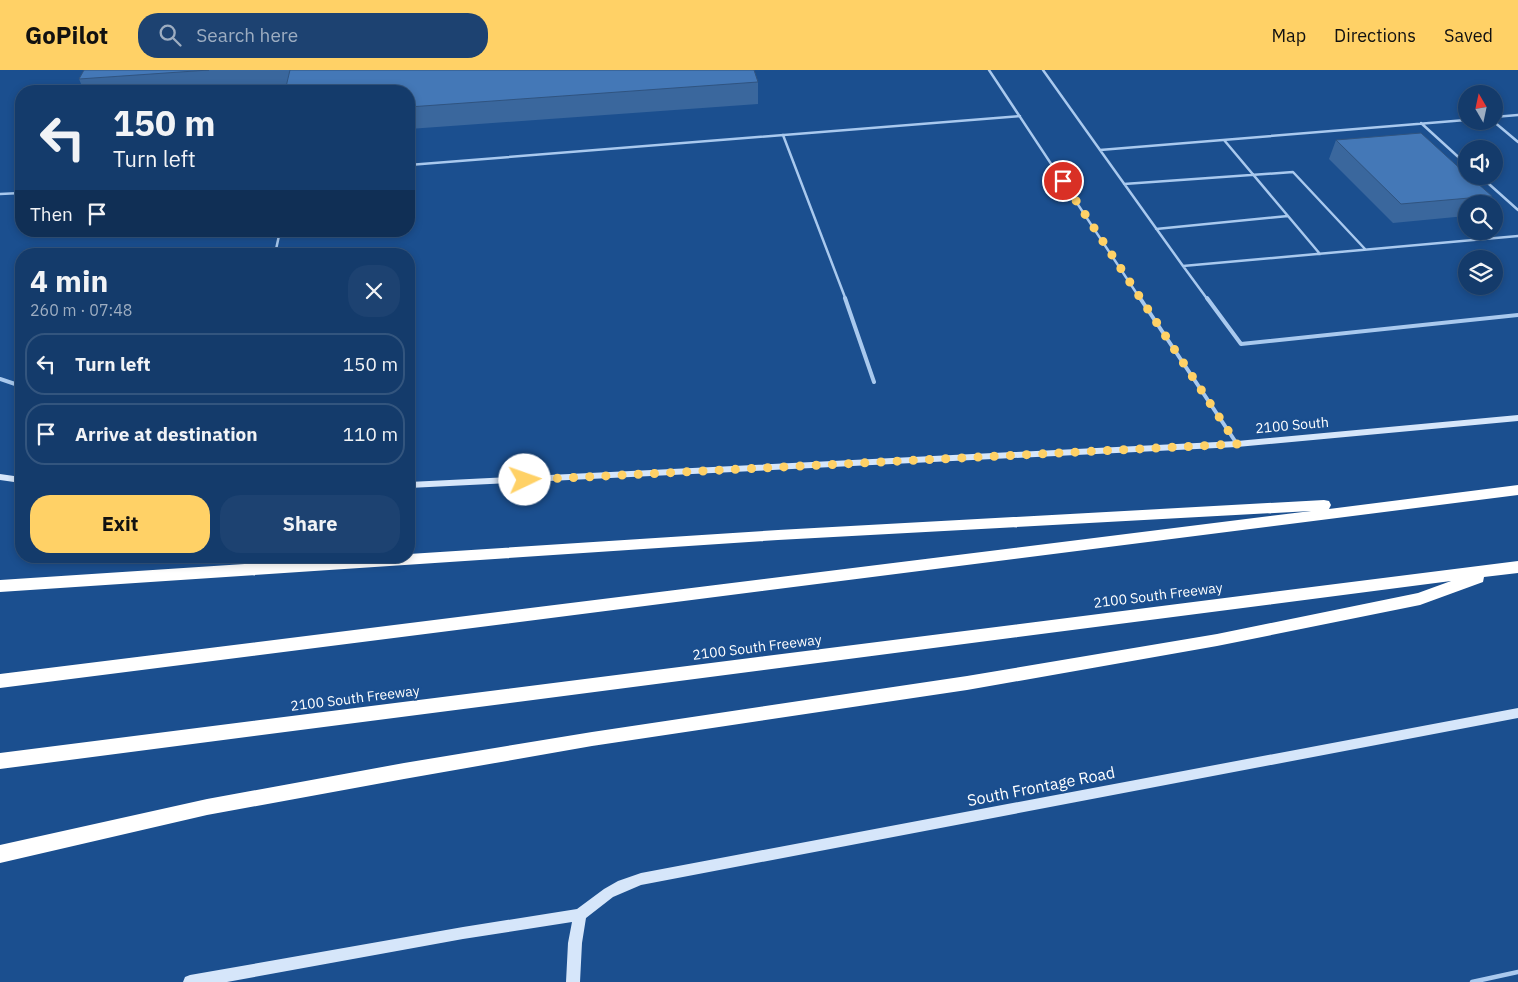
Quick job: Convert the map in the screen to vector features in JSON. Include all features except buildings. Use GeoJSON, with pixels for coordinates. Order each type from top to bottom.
{"type":"FeatureCollection","features":[{"type":"Feature","properties":{"kind":"highway"},"geometry":{"type":"LineString","coordinates":[[0,682],[1518,490]]}},
{"type":"Feature","properties":{"kind":"highway"},"geometry":{"type":"LineString","coordinates":[[415,559],[778,535],[1458,497]]}},
{"type":"Feature","properties":{"kind":"highway"},"geometry":{"type":"LineString","coordinates":[[0,586],[351,563]]}},
{"type":"Feature","properties":{"kind":"highway"},"geometry":{"type":"LineString","coordinates":[[0,854],[207,807],[404,771],[592,739],[967,683],[1217,640],[1420,599],[1509,568]]}},
{"type":"Feature","properties":{"kind":"highway","name":"2100 South Freeway"},"geometry":{"type":"LineString","coordinates":[[0,761],[1509,568]]}},
{"type":"Feature","properties":{"kind":"street","name":"2100 South"},"geometry":{"type":"LineString","coordinates":[[415,485],[1237,444],[1518,418]]}},
{"type":"Feature","properties":{"kind":"street"},"geometry":{"type":"LineString","coordinates":[[0,477],[15,479]]}},
{"type":"Feature","properties":{"kind":"street","name":"South Frontage Road"},"geometry":{"type":"LineString","coordinates":[[580,915],[601,896],[621,885],[641,879],[1518,713]]}},
{"type":"Feature","properties":{"kind":"street"},"geometry":{"type":"LineString","coordinates":[[190,982],[463,933],[580,915],[575,944],[573,982]]}},
{"type":"Feature","properties":{"kind":"lane"},"geometry":{"type":"LineString","coordinates":[[989,70],[1237,444]]}},
{"type":"Feature","properties":{"kind":"lane"},"geometry":{"type":"LineString","coordinates":[[1043,70],[1156,230],[1241,344],[1518,315]]}},
{"type":"Feature","properties":{"kind":"lane"},"geometry":{"type":"LineString","coordinates":[[1503,116],[1518,115]]}},
{"type":"Feature","properties":{"kind":"lane"},"geometry":{"type":"LineString","coordinates":[[415,165],[1020,116]]}},
{"type":"Feature","properties":{"kind":"lane"},"geometry":{"type":"LineString","coordinates":[[1100,150],[1458,121]]}},
{"type":"Feature","properties":{"kind":"lane"},"geometry":{"type":"LineString","coordinates":[[1421,124],[1458,157]]}},
{"type":"Feature","properties":{"kind":"lane"},"geometry":{"type":"LineString","coordinates":[[1503,129],[1518,142]]}},
{"type":"Feature","properties":{"kind":"lane"},"geometry":{"type":"LineString","coordinates":[[783,136],[842,289],[874,382]]}},
{"type":"Feature","properties":{"kind":"lane"},"geometry":{"type":"LineString","coordinates":[[1224,140],[1320,254]]}},
{"type":"Feature","properties":{"kind":"lane"},"geometry":{"type":"LineString","coordinates":[[1124,184],[1293,172],[1365,250]]}},
{"type":"Feature","properties":{"kind":"lane"},"geometry":{"type":"LineString","coordinates":[[1490,185],[1518,210]]}},
{"type":"Feature","properties":{"kind":"lane"},"geometry":{"type":"LineString","coordinates":[[0,194],[15,193]]}},
{"type":"Feature","properties":{"kind":"lane"},"geometry":{"type":"LineString","coordinates":[[1156,230],[1288,216]]}},
{"type":"Feature","properties":{"kind":"lane"},"geometry":{"type":"LineString","coordinates":[[1183,266],[1518,236]]}},
{"type":"Feature","properties":{"kind":"lane"},"geometry":{"type":"LineString","coordinates":[[0,379],[15,384]]}},
{"type":"Feature","properties":{"kind":"lane"},"geometry":{"type":"LineString","coordinates":[[1472,982],[1518,972]]}},
{"type":"Feature","properties":{"kind":"route"},"geometry":{"type":"LineString","coordinates":[[525,480],[1237,444],[1063,181]]}}]}
